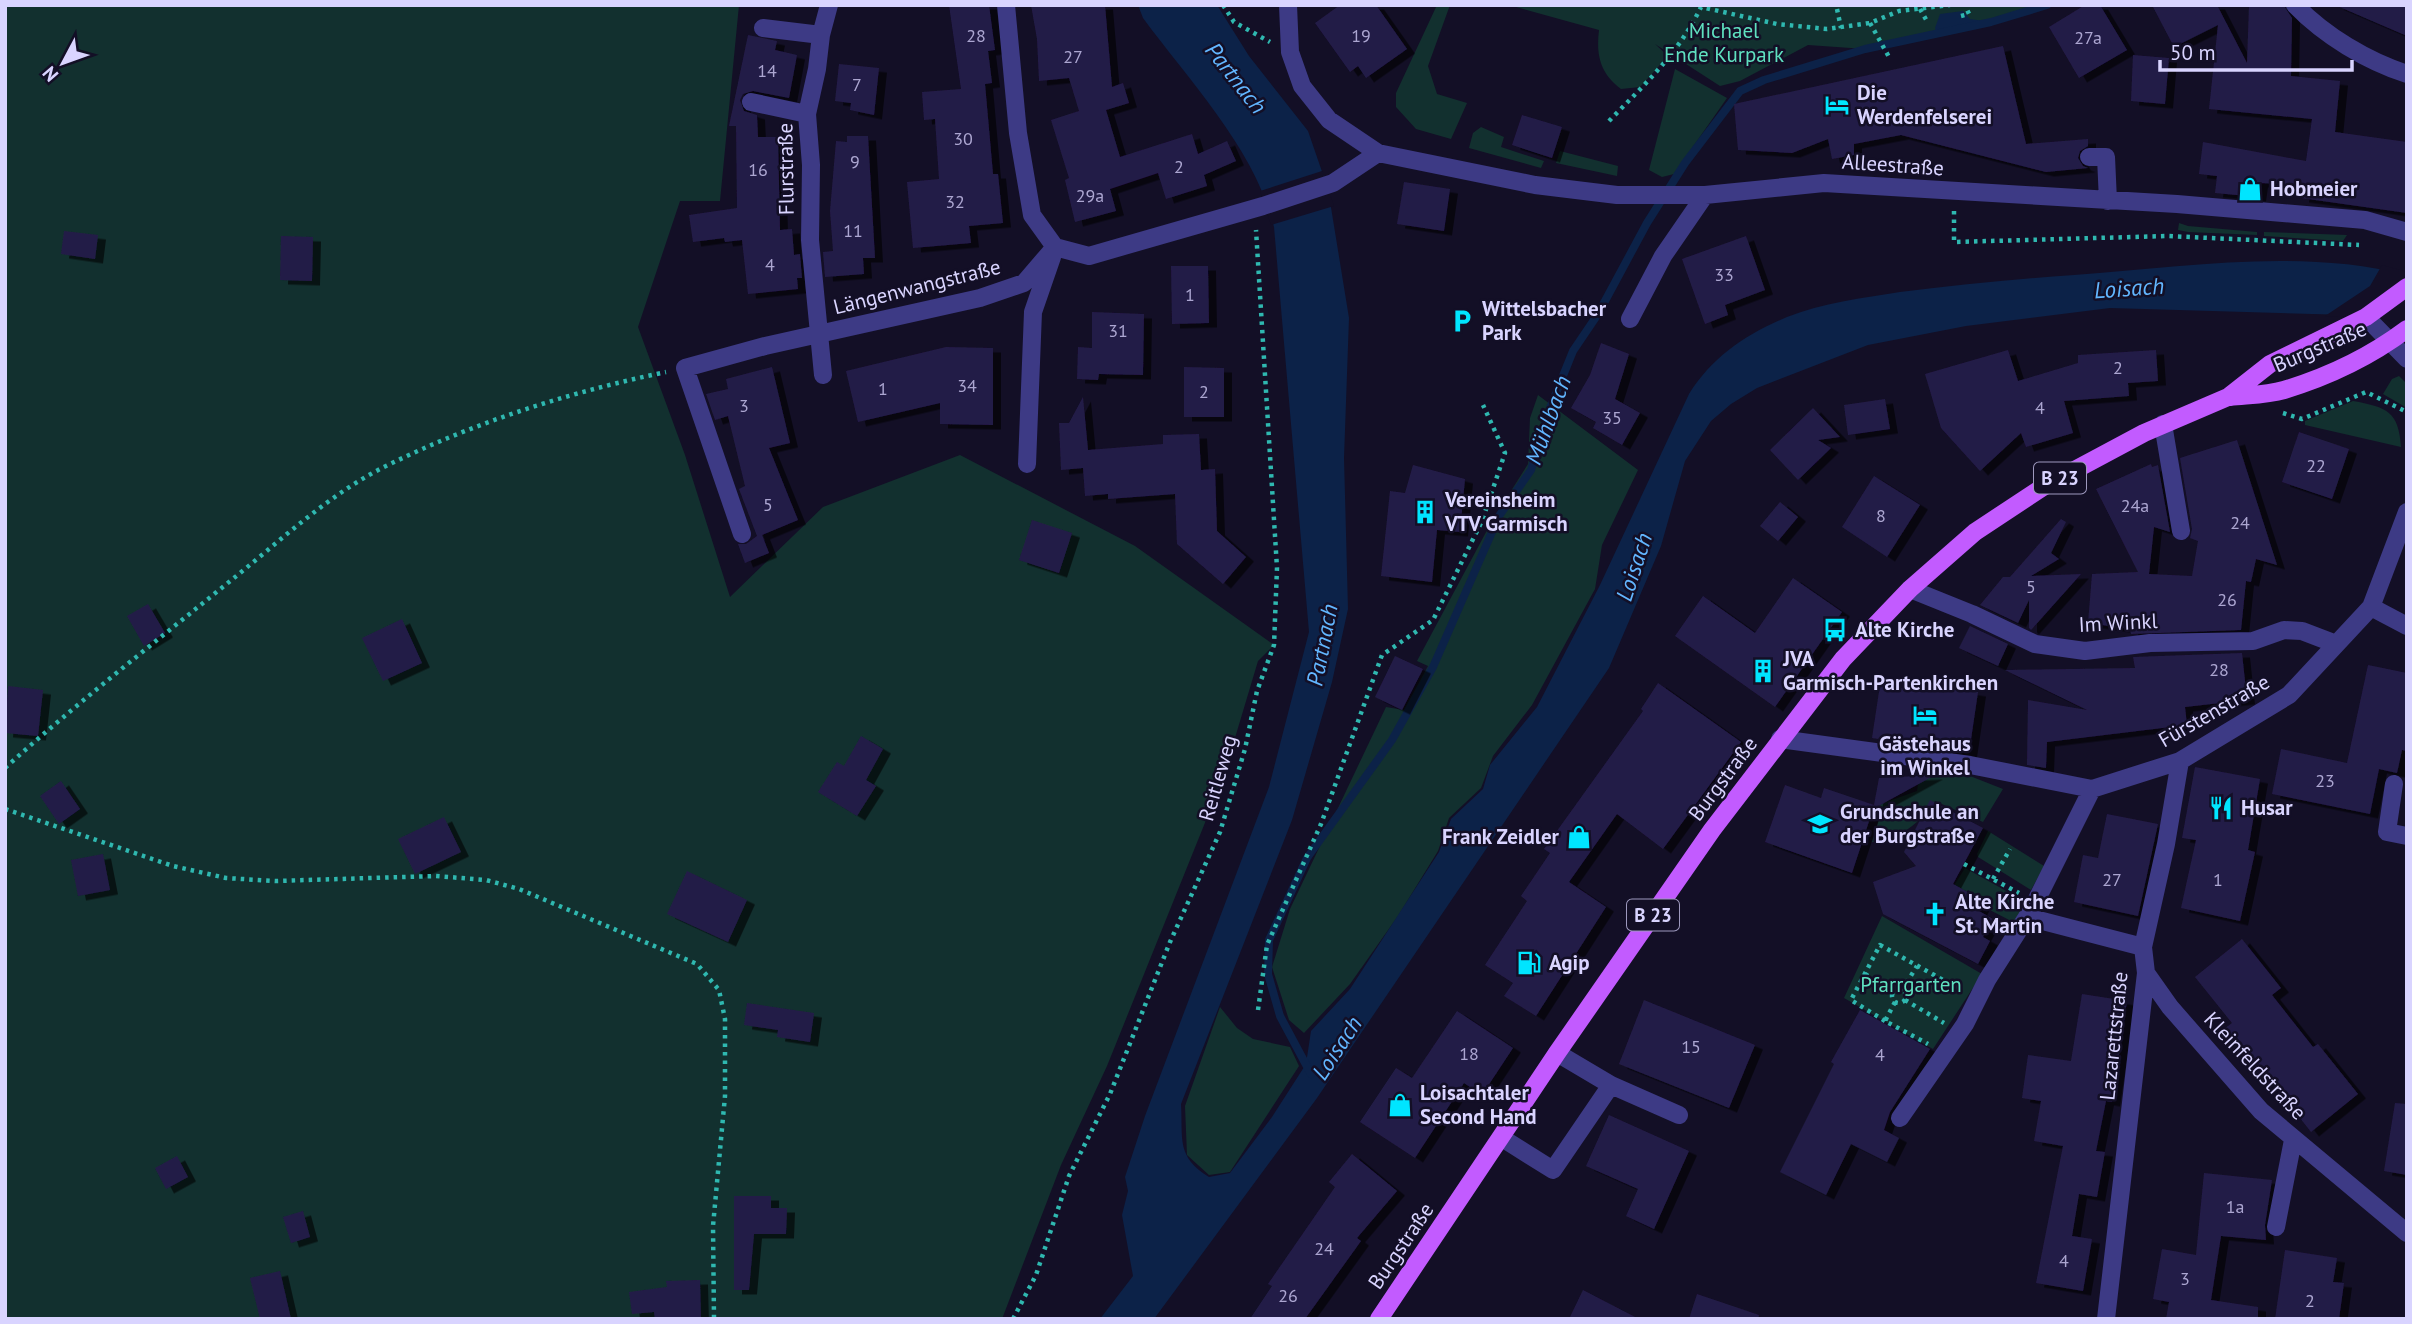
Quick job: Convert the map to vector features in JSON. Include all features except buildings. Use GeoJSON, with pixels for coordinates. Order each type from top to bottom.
{"type":"FeatureCollection","features":[{"type":"Feature","properties":{"kind":"main road","name":"B 23"},"geometry":{"type":"LineString","coordinates":[[2366,317],[2407,287]]}},
{"type":"Feature","properties":{"kind":"main road","name":"Burgstraße"},"geometry":{"type":"LineString","coordinates":[[1379,1319],[1557,1053],[1712,830],[1843,659],[1910,589],[1975,532],[2031,495],[2100,455],[2228,397],[2270,364],[2366,317]]}},
{"type":"Feature","properties":{"kind":"main road","name":"B 23"},"geometry":{"type":"LineString","coordinates":[[2388,343],[2407,329]]}},
{"type":"Feature","properties":{"kind":"main road","name":"Burgstraße"},"geometry":{"type":"LineString","coordinates":[[2228,397],[2282,390],[2324,375],[2388,343]]}},
{"type":"Feature","properties":{"kind":"street","name":"Flurstraße"},"geometry":{"type":"LineString","coordinates":[[823,375],[810,240],[811,165],[807,114],[829,5]]}},
{"type":"Feature","properties":{"kind":"street"},"geometry":{"type":"LineString","coordinates":[[1006,5],[1018,133],[1032,215],[1055,247],[1089,256],[1333,183],[1378,153],[1329,120],[1302,86],[1290,52],[1288,5]]}},
{"type":"Feature","properties":{"kind":"street"},"geometry":{"type":"LineString","coordinates":[[2295,5],[2375,63],[2407,74]]}},
{"type":"Feature","properties":{"kind":"street"},"geometry":{"type":"LineString","coordinates":[[763,28],[821,35]]}},
{"type":"Feature","properties":{"kind":"street"},"geometry":{"type":"LineString","coordinates":[[751,102],[807,114]]}},
{"type":"Feature","properties":{"kind":"street","name":"Alleestraße"},"geometry":{"type":"LineString","coordinates":[[1378,153],[1535,185],[1617,195],[1704,195],[1824,183],[2365,220],[2407,232]]}},
{"type":"Feature","properties":{"kind":"street"},"geometry":{"type":"LineString","coordinates":[[2089,157],[2106,157],[2108,201]]}},
{"type":"Feature","properties":{"kind":"street"},"geometry":{"type":"LineString","coordinates":[[1630,318],[1662,256],[1704,195]]}},
{"type":"Feature","properties":{"kind":"street"},"geometry":{"type":"LineString","coordinates":[[1027,464],[1033,312],[1055,247]]}},
{"type":"Feature","properties":{"kind":"street","name":"Längenwangstraße"},"geometry":{"type":"LineString","coordinates":[[685,368],[819,334],[980,298],[1024,283],[1055,247]]}},
{"type":"Feature","properties":{"kind":"street"},"geometry":{"type":"LineString","coordinates":[[2366,317],[2388,343],[2407,359]]}},
{"type":"Feature","properties":{"kind":"street"},"geometry":{"type":"LineString","coordinates":[[685,368],[741,534]]}},
{"type":"Feature","properties":{"kind":"street"},"geometry":{"type":"LineString","coordinates":[[2163,425],[2181,531]]}},
{"type":"Feature","properties":{"kind":"street","name":"Fürstenstraße"},"geometry":{"type":"LineString","coordinates":[[1780,739],[1970,765],[2092,789],[2180,761],[2289,695],[2371,607],[2407,512]]}},
{"type":"Feature","properties":{"kind":"street","name":"Im Winkl"},"geometry":{"type":"LineString","coordinates":[[1910,589],[2035,644],[2085,651],[2150,643],[2253,641],[2284,630],[2302,631],[2336,644]]}},
{"type":"Feature","properties":{"kind":"street"},"geometry":{"type":"LineString","coordinates":[[2371,607],[2407,626]]}},
{"type":"Feature","properties":{"kind":"street","name":"Lazarettstraße"},"geometry":{"type":"LineString","coordinates":[[2106,1319],[2146,973],[2143,947],[2166,844],[2180,761]]}},
{"type":"Feature","properties":{"kind":"street"},"geometry":{"type":"LineString","coordinates":[[2394,784],[2387,832],[2407,836]]}},
{"type":"Feature","properties":{"kind":"street"},"geometry":{"type":"LineString","coordinates":[[1900,1118],[1965,1024],[1987,980],[2031,909],[2092,789]]}},
{"type":"Feature","properties":{"kind":"street"},"geometry":{"type":"LineString","coordinates":[[2031,909],[2143,947]]}},
{"type":"Feature","properties":{"kind":"street","name":"Kleinfeldstraße"},"geometry":{"type":"LineString","coordinates":[[2146,973],[2210,1055],[2261,1111],[2386,1213],[2407,1234]]}},
{"type":"Feature","properties":{"kind":"street"},"geometry":{"type":"LineString","coordinates":[[1557,1053],[1611,1085],[1679,1115]]}},
{"type":"Feature","properties":{"kind":"street"},"geometry":{"type":"LineString","coordinates":[[1502,1138],[1553,1171],[1611,1085]]}},
{"type":"Feature","properties":{"kind":"street"},"geometry":{"type":"LineString","coordinates":[[2276,1227],[2293,1139]]}},
{"type":"Feature","properties":{"kind":"path"},"geometry":{"type":"LineString","coordinates":[[1223,5],[1234,22],[1290,52]]}},
{"type":"Feature","properties":{"kind":"path"},"geometry":{"type":"LineString","coordinates":[[1609,121],[1687,36],[1699,6],[1777,24],[1840,28],[1870,23],[1899,11],[1951,5]]}},
{"type":"Feature","properties":{"kind":"path"},"geometry":{"type":"LineString","coordinates":[[1961,16],[1969,14],[1965,5]]}},
{"type":"Feature","properties":{"kind":"path"},"geometry":{"type":"LineString","coordinates":[[1919,8],[1928,23]]}},
{"type":"Feature","properties":{"kind":"path"},"geometry":{"type":"LineString","coordinates":[[1837,9],[1840,28]]}},
{"type":"Feature","properties":{"kind":"path"},"geometry":{"type":"LineString","coordinates":[[1870,23],[1877,31],[1889,57]]}},
{"type":"Feature","properties":{"kind":"path"},"geometry":{"type":"LineString","coordinates":[[1955,191],[1954,242],[2168,236],[2360,245]]}},
{"type":"Feature","properties":{"kind":"path","name":"Reitleweg"},"geometry":{"type":"LineString","coordinates":[[1013,1319],[1036,1275],[1069,1176],[1110,1094],[1170,942],[1220,832],[1245,749],[1257,691],[1274,645],[1277,568],[1259,207]]}},
{"type":"Feature","properties":{"kind":"path"},"geometry":{"type":"LineString","coordinates":[[5,768],[103,683],[273,546],[341,494],[384,467],[488,422],[603,385],[685,368]]}},
{"type":"Feature","properties":{"kind":"path"},"geometry":{"type":"LineString","coordinates":[[2278,412],[2302,419],[2365,392],[2407,412]]}},
{"type":"Feature","properties":{"kind":"path"},"geometry":{"type":"LineString","coordinates":[[1258,1010],[1267,945],[1321,824],[1382,655],[1433,620],[1482,521],[1505,453],[1483,405]]}},
{"type":"Feature","properties":{"kind":"path"},"geometry":{"type":"LineString","coordinates":[[5,809],[173,866],[226,878],[275,881],[436,876],[486,880],[519,889],[697,964],[719,990],[725,1019],[725,1096],[713,1226],[714,1319]]}},
{"type":"Feature","properties":{"kind":"path"},"geometry":{"type":"LineString","coordinates":[[1993,879],[2010,849]]}},
{"type":"Feature","properties":{"kind":"path"},"geometry":{"type":"LineString","coordinates":[[1964,864],[1993,879],[2031,909]]}},
{"type":"Feature","properties":{"kind":"path"},"geometry":{"type":"LineString","coordinates":[[1934,1069],[1924,1063],[1934,1046],[1851,1000],[1880,945],[1966,993]]}},
{"type":"Feature","properties":{"kind":"path"},"geometry":{"type":"LineString","coordinates":[[1894,992],[1902,989],[1917,966]]}},
{"type":"Feature","properties":{"kind":"path"},"geometry":{"type":"LineString","coordinates":[[1865,974],[1894,992]]}},
{"type":"Feature","properties":{"kind":"path"},"geometry":{"type":"LineString","coordinates":[[1902,989],[1907,995],[1905,1000]]}},
{"type":"Feature","properties":{"kind":"path"},"geometry":{"type":"LineString","coordinates":[[1885,1021],[1895,1002],[1894,992]]}},
{"type":"Feature","properties":{"kind":"path"},"geometry":{"type":"LineString","coordinates":[[1895,1002],[1905,1000],[1947,1025]]}},
{"type":"Feature","properties":{"kind":"green space"},"geometry":{"type":"Polygon","coordinates":[[[5,5],[739,5],[720,201],[680,201],[638,327],[685,455],[730,597],[823,507],[960,455],[1135,546],[1274,645],[1258,661],[1223,778],[1107,1066],[1061,1165],[1002,1319],[5,1319],[5,5]]]}},
{"type":"Feature","properties":{"kind":"green space"},"geometry":{"type":"Polygon","coordinates":[[[1437,5],[1450,5],[1428,66],[1437,94],[1467,103],[1451,139],[1416,129],[1396,107],[1396,93],[1437,5]]]}},
{"type":"Feature","properties":{"kind":"green space","name":"Michael Ende Kurpark"},"geometry":{"type":"Polygon","coordinates":[[[1509,5],[2047,5],[1991,22],[1865,49],[1808,45],[1740,81],[1720,86],[1655,44],[1668,56],[1640,87],[1621,89],[1608,77],[1601,63],[1599,30],[1509,5]]]}},
{"type":"Feature","properties":{"kind":"green space"},"geometry":{"type":"Polygon","coordinates":[[[1675,69],[1727,98],[1674,174],[1662,177],[1649,170],[1675,69]]]}},
{"type":"Feature","properties":{"kind":"green space"},"geometry":{"type":"Polygon","coordinates":[[[1481,127],[1504,137],[1501,147],[1544,161],[1541,168],[1469,148],[1473,133],[1481,127]]]}},
{"type":"Feature","properties":{"kind":"green space"},"geometry":{"type":"Polygon","coordinates":[[[1560,151],[1618,166],[1617,176],[1556,163],[1560,151]]]}},
{"type":"Feature","properties":{"kind":"green space"},"geometry":{"type":"Polygon","coordinates":[[[2179,223],[2257,232],[2257,235],[2188,232],[2178,230],[2179,223]]]}},
{"type":"Feature","properties":{"kind":"green space"},"geometry":{"type":"Polygon","coordinates":[[[2264,232],[2347,235],[2343,241],[2264,236],[2264,232]]]}},
{"type":"Feature","properties":{"kind":"green space"},"geometry":{"type":"Polygon","coordinates":[[[2399,376],[2407,384],[2407,408],[2383,394],[2392,379],[2399,376]]]}},
{"type":"Feature","properties":{"kind":"green space"},"geometry":{"type":"Polygon","coordinates":[[[1538,395],[1638,470],[1602,545],[1595,589],[1532,705],[1493,756],[1481,788],[1449,818],[1438,851],[1398,916],[1350,984],[1304,1033],[1289,1020],[1272,967],[1290,909],[1386,707],[1404,710],[1428,666],[1417,661],[1492,521],[1528,464],[1530,418],[1538,395]]]}},
{"type":"Feature","properties":{"kind":"green space"},"geometry":{"type":"Polygon","coordinates":[[[2353,401],[2389,413],[2397,425],[2401,447],[2305,425],[2305,421],[2353,401]]]}},
{"type":"Feature","properties":{"kind":"green space"},"geometry":{"type":"Polygon","coordinates":[[[1970,776],[2003,789],[1983,822],[1935,801],[1908,829],[1890,839],[1872,842],[1881,812],[1876,811],[1875,806],[1917,791],[1919,778],[1970,776]]]}},
{"type":"Feature","properties":{"kind":"green space"},"geometry":{"type":"Polygon","coordinates":[[[1988,831],[2044,866],[2031,890],[1978,857],[1988,831]]]}},
{"type":"Feature","properties":{"kind":"green space"},"geometry":{"type":"Polygon","coordinates":[[[1965,868],[2026,902],[2015,923],[1986,908],[1989,902],[1968,890],[1961,899],[1950,892],[1965,868]]]}},
{"type":"Feature","properties":{"kind":"green space","name":"Pfarrgarten"},"geometry":{"type":"Polygon","coordinates":[[[1882,916],[1982,974],[1933,1049],[1844,998],[1882,916]]]}},
{"type":"Feature","properties":{"kind":"green space"},"geometry":{"type":"Polygon","coordinates":[[[1220,1007],[1237,1028],[1253,1039],[1290,1047],[1299,1066],[1230,1172],[1209,1175],[1187,1155],[1185,1106],[1220,1007]]]}},
{"type":"Feature","properties":{"kind":"water"},"geometry":{"type":"Polygon","coordinates":[[[1138,5],[1217,5],[1249,56],[1308,131],[1328,189],[1349,318],[1344,458],[1348,609],[1332,682],[1292,820],[1181,1104],[1182,1137],[1186,1154],[1198,1170],[1209,1177],[1230,1173],[1272,1117],[1306,1064],[1311,1031],[1350,989],[1439,852],[1451,819],[1483,789],[1490,765],[1537,707],[1600,585],[1689,394],[1708,369],[1731,348],[1772,324],[1814,308],[1900,292],[2030,278],[2242,262],[2326,262],[2407,275],[2384,316],[2110,308],[1966,326],[1868,345],[1757,388],[1731,404],[1711,421],[1685,461],[1661,546],[1609,668],[1317,1098],[1154,1319],[1100,1319],[1133,1276],[1122,1215],[1128,1191],[1125,1177],[1145,1116],[1269,787],[1309,632],[1274,227],[1265,198],[1237,143],[1143,18],[1138,5]]]}},
{"type":"Feature","properties":{"kind":"water"},"geometry":{"type":"Polygon","coordinates":[[[1963,11],[1970,19],[1991,22],[1937,34],[1935,28],[1940,14],[1963,11]]]}},
{"type":"Feature","properties":{"kind":"pier"},"geometry":{"type":"Polygon","coordinates":[[[1322,171],[1334,206],[1271,225],[1260,191],[1322,171]]]}},
{"type":"Feature","properties":{"kind":"pier"},"geometry":{"type":"Polygon","coordinates":[[[2382,265],[2407,272],[2407,327],[2384,319],[2325,316],[2370,286],[2382,265]]]}},
{"type":"Feature","properties":{"kind":"waterway","name":"Mühlbach"},"geometry":{"type":"LineString","coordinates":[[1311,1074],[1280,1016],[1268,974],[1269,940],[1307,858],[1392,740],[1433,667],[1499,516],[1531,470],[1550,408],[1573,351],[1598,314],[1647,223],[1685,163],[1740,91],[1764,80],[1865,49],[1991,22],[2047,5]]}},
{"type":"Feature","properties":{"kind":"place","name":"Die Werdenfelserei"},"geometry":{"type":"Point","coordinates":[1837,105]}},
{"type":"Feature","properties":{"kind":"place","name":"Hobmeier"},"geometry":{"type":"Point","coordinates":[2250,189]}},
{"type":"Feature","properties":{"kind":"place","name":"Wittelsbacher Park"},"geometry":{"type":"Point","coordinates":[1462,321]}},
{"type":"Feature","properties":{"kind":"place","name":"Vereinsheim VTV Garmisch"},"geometry":{"type":"Point","coordinates":[1425,512]}},
{"type":"Feature","properties":{"kind":"place","name":"Alte Kirche"},"geometry":{"type":"Point","coordinates":[1835,630]}},
{"type":"Feature","properties":{"kind":"place","name":"JVA Garmisch-Partenkirchen"},"geometry":{"type":"Point","coordinates":[1763,671]}},
{"type":"Feature","properties":{"kind":"place","name":"Gästehaus im Winkel"},"geometry":{"type":"Point","coordinates":[1925,715]}},
{"type":"Feature","properties":{"kind":"place","name":"Husar"},"geometry":{"type":"Point","coordinates":[2221,808]}},
{"type":"Feature","properties":{"kind":"place","name":"Grundschule an der Burgstraße"},"geometry":{"type":"Point","coordinates":[1820,824]}},
{"type":"Feature","properties":{"kind":"place","name":"Frank Zeidler"},"geometry":{"type":"Point","coordinates":[1579,837]}},
{"type":"Feature","properties":{"kind":"place","name":"Alte Kirche St. Martin"},"geometry":{"type":"Point","coordinates":[1935,914]}},
{"type":"Feature","properties":{"kind":"place","name":"Agip"},"geometry":{"type":"Point","coordinates":[1529,963]}},
{"type":"Feature","properties":{"kind":"place","name":"Loisachtaler Second Hand"},"geometry":{"type":"Point","coordinates":[1400,1105]}},
{"type":"Feature","properties":{"kind":"water label","name":"Partnach"},"geometry":{"type":"Point","coordinates":[1236,78]}},
{"type":"Feature","properties":{"kind":"water label","name":"Loisach"},"geometry":{"type":"Point","coordinates":[2129,288]}},
{"type":"Feature","properties":{"kind":"water label","name":"Loisach"},"geometry":{"type":"Point","coordinates":[1634,567]}},
{"type":"Feature","properties":{"kind":"water label","name":"Partnach"},"geometry":{"type":"Point","coordinates":[1322,645]}},
{"type":"Feature","properties":{"kind":"water label","name":"Loisach"},"geometry":{"type":"Point","coordinates":[1337,1048]}}]}
